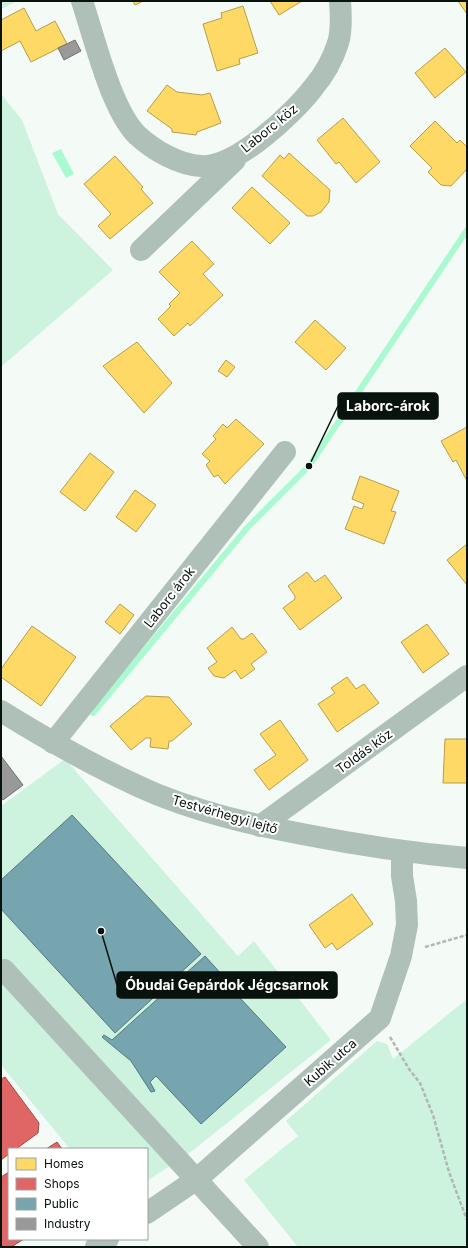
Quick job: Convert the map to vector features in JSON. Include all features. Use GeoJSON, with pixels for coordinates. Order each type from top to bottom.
{"type":"FeatureCollection","features":[{"type":"Feature","properties":{"kind":"street","name":"Laborc köz"},"geometry":{"type":"LineString","coordinates":[[82,1],[117,104],[136,134],[150,146],[165,154],[202,166],[221,162],[258,142],[294,110],[314,88],[326,70],[338,42],[340,1]]}},
{"type":"Feature","properties":{"kind":"street"},"geometry":{"type":"LineString","coordinates":[[141,250],[244,150]]}},
{"type":"Feature","properties":{"kind":"street","name":"Laborc árok"},"geometry":{"type":"LineString","coordinates":[[53,743],[285,452]]}},
{"type":"Feature","properties":{"kind":"street","name":"Toldás köz"},"geometry":{"type":"LineString","coordinates":[[260,826],[467,676]]}},
{"type":"Feature","properties":{"kind":"street","name":"Testvérhegyi lejtő"},"geometry":{"type":"LineString","coordinates":[[4,719],[120,778],[158,794],[260,826],[402,852],[467,858]]}},
{"type":"Feature","properties":{"kind":"street","name":"Kubik utca"},"geometry":{"type":"LineString","coordinates":[[148,1212],[197,1179],[380,1018],[401,956],[407,925],[406,901],[402,876],[402,852]]}},
{"type":"Feature","properties":{"kind":"street"},"geometry":{"type":"LineString","coordinates":[[4,970],[258,1247]]}},
{"type":"Feature","properties":{"kind":"street"},"geometry":{"type":"LineString","coordinates":[[96,1247],[106,1240]]}},
{"type":"Feature","properties":{"kind":"path"},"geometry":{"type":"LineString","coordinates":[[401,956],[440,942],[467,935]]}},
{"type":"Feature","properties":{"kind":"path"},"geometry":{"type":"LineString","coordinates":[[380,1018],[409,1069],[420,1083],[433,1115],[449,1172],[467,1220]]}},
{"type":"Feature","properties":{"kind":"shaded area"},"geometry":{"type":"Polygon","coordinates":[[[1,1],[17,1],[1,9],[1,1]]]}},
{"type":"Feature","properties":{"kind":"shaded area"},"geometry":{"type":"Polygon","coordinates":[[[1,94],[22,120],[58,214],[113,270],[1,367],[1,94]]]}},
{"type":"Feature","properties":{"kind":"shaded area"},"geometry":{"type":"Polygon","coordinates":[[[61,149],[74,174],[66,178],[52,153],[61,149]]]}},
{"type":"Feature","properties":{"kind":"shaded area"},"geometry":{"type":"Polygon","coordinates":[[[65,759],[238,956],[254,941],[331,1040],[192,1151],[148,1180],[148,1148],[69,1148],[1,1065],[1,806],[65,759]]]}},
{"type":"Feature","properties":{"kind":"shaded area"},"geometry":{"type":"Polygon","coordinates":[[[467,999],[467,1247],[298,1247],[244,1180],[298,1136],[286,1121],[377,1041],[387,1044],[393,1059],[467,999]]]}},
{"type":"Feature","properties":{"kind":"building: Homes"},"geometry":{"type":"Polygon","coordinates":[[[133,1],[143,1],[135,5],[133,1]]]}},
{"type":"Feature","properties":{"kind":"building: Homes"},"geometry":{"type":"Polygon","coordinates":[[[270,1],[302,1],[279,15],[270,1]]]}},
{"type":"Feature","properties":{"kind":"building: Homes"},"geometry":{"type":"Polygon","coordinates":[[[458,1],[467,1],[467,14],[458,1]]]}},
{"type":"Feature","properties":{"kind":"building: Homes"},"geometry":{"type":"Polygon","coordinates":[[[243,6],[258,53],[239,59],[240,64],[217,71],[203,24],[222,18],[221,13],[243,6]]]}},
{"type":"Feature","properties":{"kind":"building: Homes"},"geometry":{"type":"Polygon","coordinates":[[[24,8],[36,31],[55,21],[67,44],[31,62],[20,41],[1,51],[1,20],[24,8]]]}},
{"type":"Feature","properties":{"kind":"building: Homes"},"geometry":{"type":"Polygon","coordinates":[[[445,48],[466,72],[435,98],[415,73],[445,48]]]}},
{"type":"Feature","properties":{"kind":"building: Homes"},"geometry":{"type":"Polygon","coordinates":[[[167,85],[177,92],[202,95],[210,93],[221,123],[197,132],[196,135],[172,132],[172,129],[147,111],[167,85]]]}},
{"type":"Feature","properties":{"kind":"building: Homes"},"geometry":{"type":"Polygon","coordinates":[[[343,118],[380,162],[356,183],[339,162],[336,164],[317,140],[343,118]]]}},
{"type":"Feature","properties":{"kind":"building: Homes"},"geometry":{"type":"Polygon","coordinates":[[[435,121],[457,143],[460,140],[467,147],[467,169],[451,186],[441,185],[428,172],[432,168],[410,146],[435,121]]]}},
{"type":"Feature","properties":{"kind":"building: Homes"},"geometry":{"type":"Polygon","coordinates":[[[289,153],[330,190],[329,202],[321,212],[313,216],[307,216],[262,176],[280,155],[284,159],[289,153]]]}},
{"type":"Feature","properties":{"kind":"building: Homes"},"geometry":{"type":"Polygon","coordinates":[[[115,156],[143,187],[141,189],[153,203],[110,239],[98,226],[111,214],[84,184],[115,156]]]}},
{"type":"Feature","properties":{"kind":"building: Homes"},"geometry":{"type":"Polygon","coordinates":[[[252,187],[290,223],[270,244],[232,208],[252,187]]]}},
{"type":"Feature","properties":{"kind":"building: Homes"},"geometry":{"type":"Polygon","coordinates":[[[192,241],[214,264],[203,274],[223,295],[190,326],[188,323],[174,336],[158,319],[171,306],[169,304],[180,293],[159,272],[192,241]]]}},
{"type":"Feature","properties":{"kind":"building: Homes"},"geometry":{"type":"Polygon","coordinates":[[[315,320],[346,348],[326,370],[295,342],[315,320]]]}},
{"type":"Feature","properties":{"kind":"building: Homes"},"geometry":{"type":"Polygon","coordinates":[[[137,342],[172,383],[144,413],[103,366],[137,342]]]}},
{"type":"Feature","properties":{"kind":"building: Homes"},"geometry":{"type":"Polygon","coordinates":[[[226,360],[235,367],[227,377],[218,371],[226,360]]]}},
{"type":"Feature","properties":{"kind":"building: Homes"},"geometry":{"type":"Polygon","coordinates":[[[236,419],[264,444],[225,484],[218,475],[214,477],[206,465],[210,461],[202,454],[216,439],[213,436],[223,424],[227,428],[236,419]]]}},
{"type":"Feature","properties":{"kind":"building: Homes"},"geometry":{"type":"Polygon","coordinates":[[[467,427],[467,481],[456,460],[453,462],[441,441],[467,427]]]}},
{"type":"Feature","properties":{"kind":"building: Homes"},"geometry":{"type":"Polygon","coordinates":[[[90,453],[114,472],[85,511],[60,492],[90,453]]]}},
{"type":"Feature","properties":{"kind":"building: Homes"},"geometry":{"type":"Polygon","coordinates":[[[360,476],[399,491],[391,511],[396,512],[384,544],[345,529],[354,506],[362,509],[364,504],[352,499],[360,476]]]}},
{"type":"Feature","properties":{"kind":"building: Homes"},"geometry":{"type":"Polygon","coordinates":[[[135,490],[156,505],[136,532],[116,517],[135,490]]]}},
{"type":"Feature","properties":{"kind":"building: Homes"},"geometry":{"type":"Polygon","coordinates":[[[467,544],[467,585],[447,560],[467,544]]]}},
{"type":"Feature","properties":{"kind":"building: Homes"},"geometry":{"type":"Polygon","coordinates":[[[307,572],[315,582],[325,575],[342,598],[300,630],[283,608],[295,599],[295,596],[288,586],[307,572]]]}},
{"type":"Feature","properties":{"kind":"building: Homes"},"geometry":{"type":"Polygon","coordinates":[[[120,604],[134,615],[120,634],[105,622],[120,604]]]}},
{"type":"Feature","properties":{"kind":"building: Homes"},"geometry":{"type":"Polygon","coordinates":[[[427,624],[449,654],[423,673],[401,642],[427,624]]]}},
{"type":"Feature","properties":{"kind":"building: Homes"},"geometry":{"type":"Polygon","coordinates":[[[32,626],[76,657],[41,706],[1,677],[1,669],[32,626]]]}},
{"type":"Feature","properties":{"kind":"building: Homes"},"geometry":{"type":"Polygon","coordinates":[[[232,627],[241,639],[244,639],[252,633],[267,652],[251,664],[255,669],[241,679],[235,670],[224,678],[214,676],[208,668],[217,662],[207,648],[232,627]]]}},
{"type":"Feature","properties":{"kind":"building: Homes"},"geometry":{"type":"Polygon","coordinates":[[[347,677],[356,689],[364,684],[379,703],[337,732],[318,704],[335,693],[331,688],[347,677]]]}},
{"type":"Feature","properties":{"kind":"building: Homes"},"geometry":{"type":"Polygon","coordinates":[[[146,696],[169,697],[192,724],[172,741],[169,741],[168,749],[150,747],[151,738],[146,738],[131,750],[110,726],[146,696]]]}},
{"type":"Feature","properties":{"kind":"building: Homes"},"geometry":{"type":"Polygon","coordinates":[[[280,720],[308,760],[269,790],[254,770],[276,755],[260,734],[280,720]]]}},
{"type":"Feature","properties":{"kind":"building: Homes"},"geometry":{"type":"Polygon","coordinates":[[[445,739],[467,739],[467,783],[443,783],[445,739]]]}},
{"type":"Feature","properties":{"kind":"building: Homes"},"geometry":{"type":"Polygon","coordinates":[[[352,894],[373,924],[337,950],[332,943],[325,948],[309,925],[352,894]]]}},
{"type":"Feature","properties":{"kind":"building: Shops"},"geometry":{"type":"Polygon","coordinates":[[[5,1077],[39,1123],[38,1133],[17,1148],[8,1148],[8,1155],[1,1160],[1,1079],[5,1077]]]}},
{"type":"Feature","properties":{"kind":"building: Shops"},"geometry":{"type":"Polygon","coordinates":[[[57,1142],[61,1148],[48,1148],[57,1142]]]}},
{"type":"Feature","properties":{"kind":"building: Shops"},"geometry":{"type":"Polygon","coordinates":[[[8,1173],[8,1240],[22,1240],[11,1247],[1,1247],[1,1177],[8,1173]]]}},
{"type":"Feature","properties":{"kind":"building: Public"},"geometry":{"type":"Polygon","coordinates":[[[72,815],[201,954],[115,1033],[1,909],[1,880],[72,815]]]}},
{"type":"Feature","properties":{"kind":"building: Public"},"geometry":{"type":"Polygon","coordinates":[[[205,956],[242,997],[240,998],[286,1047],[201,1124],[156,1076],[150,1082],[155,1091],[151,1092],[131,1061],[102,1037],[104,1035],[112,1040],[205,956]]]}},
{"type":"Feature","properties":{"kind":"building: Industry"},"geometry":{"type":"Polygon","coordinates":[[[75,40],[81,51],[64,60],[58,48],[75,40]]]}},
{"type":"Feature","properties":{"kind":"building: Industry"},"geometry":{"type":"Polygon","coordinates":[[[1,756],[23,785],[3,800],[1,797],[1,756]]]}},
{"type":"Feature","properties":{"kind":"waterway"},"geometry":{"type":"LineString","coordinates":[[93,713],[247,528],[309,466],[467,230]]}},
{"type":"Feature","properties":{"kind":"place","name":"Laborc-árok"},"geometry":{"type":"Point","coordinates":[309,466]}},
{"type":"Feature","properties":{"kind":"place","name":"Óbudai Gepárdok Jégcsarnok"},"geometry":{"type":"Point","coordinates":[101,931]}}]}
